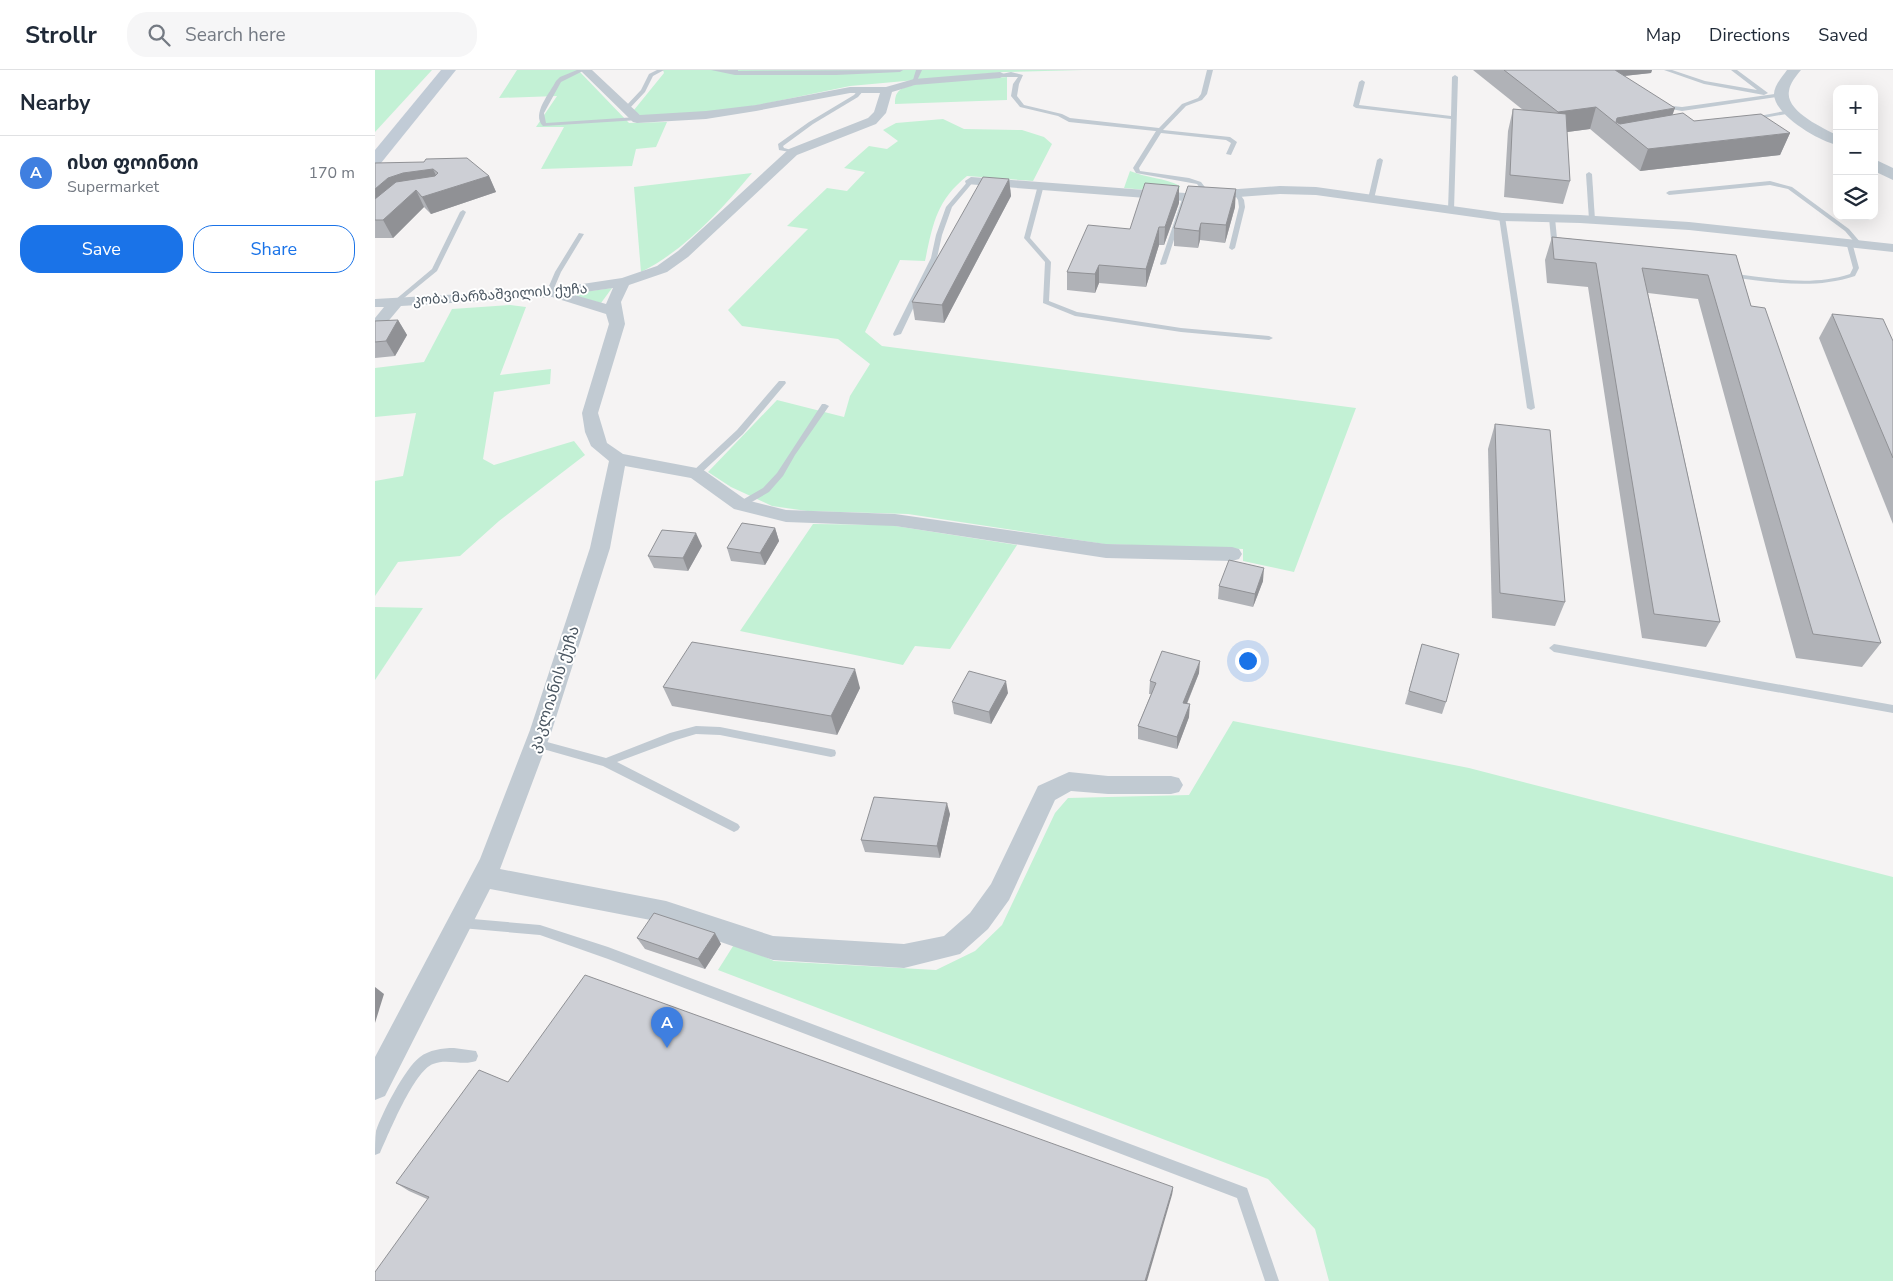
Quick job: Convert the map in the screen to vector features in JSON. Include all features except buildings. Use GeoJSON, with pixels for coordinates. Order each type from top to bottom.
{"type":"FeatureCollection","features":[{"type":"Feature","properties":{"kind":"main road"},"geometry":{"type":"LineString","coordinates":[[378,154],[449,70]]}},
{"type":"Feature","properties":{"kind":"street"},"geometry":{"type":"LineString","coordinates":[[586,70],[627,108],[631,116],[637,120],[706,115],[756,108],[833,93],[887,90],[914,82],[1000,75]]}},
{"type":"Feature","properties":{"kind":"street"},"geometry":{"type":"LineString","coordinates":[[1794,70],[1784,84],[1781,95],[1783,102],[1790,112],[1833,139]]}},
{"type":"Feature","properties":{"kind":"street","name":"კობა მარზაშვილის ქუჩა"},"geometry":{"type":"LineString","coordinates":[[375,303],[549,293],[624,282],[662,269],[683,254],[793,152],[872,121],[880,113],[887,90]]}},
{"type":"Feature","properties":{"kind":"street"},"geometry":{"type":"LineString","coordinates":[[1878,166],[1893,175]]}},
{"type":"Feature","properties":{"kind":"street"},"geometry":{"type":"LineString","coordinates":[[971,181],[1185,196],[1280,190],[1317,191],[1502,217],[1689,226],[1853,242],[1893,248]]}},
{"type":"Feature","properties":{"kind":"street"},"geometry":{"type":"LineString","coordinates":[[624,282],[614,296],[613,311],[617,324],[590,413],[594,432],[600,446],[618,459],[696,473],[739,505],[786,516],[895,520],[1106,551],[1232,554]]}},
{"type":"Feature","properties":{"kind":"street"},"geometry":{"type":"LineString","coordinates":[[549,293],[613,311]]}},
{"type":"Feature","properties":{"kind":"street"},"geometry":{"type":"LineString","coordinates":[[375,328],[397,302]]}},
{"type":"Feature","properties":{"kind":"street","name":"კაკლიანის ქუჩა"},"geometry":{"type":"LineString","coordinates":[[375,1086],[461,923],[483,877],[536,743],[600,548],[618,459]]}},
{"type":"Feature","properties":{"kind":"street"},"geometry":{"type":"LineString","coordinates":[[483,877],[666,912],[773,948],[904,956],[951,946],[979,921],[1000,892],[1046,793],[1069,782],[1109,785],[1171,785]]}},
{"type":"Feature","properties":{"kind":"lane"},"geometry":{"type":"LineString","coordinates":[[582,70],[568,74],[559,81],[541,113],[542,122],[545,125],[637,120]]}},
{"type":"Feature","properties":{"kind":"lane"},"geometry":{"type":"LineString","coordinates":[[627,108],[643,91],[651,75],[661,70]]}},
{"type":"Feature","properties":{"kind":"lane"},"geometry":{"type":"LineString","coordinates":[[713,70],[835,72],[900,70]]}},
{"type":"Feature","properties":{"kind":"lane"},"geometry":{"type":"LineString","coordinates":[[914,82],[919,70]]}},
{"type":"Feature","properties":{"kind":"lane"},"geometry":{"type":"LineString","coordinates":[[1208,195],[1199,183],[1138,172],[1136,168],[1159,131],[1184,105],[1200,99],[1204,94],[1210,70]]}},
{"type":"Feature","properties":{"kind":"lane"},"geometry":{"type":"LineString","coordinates":[[1667,70],[1704,82],[1781,95]]}},
{"type":"Feature","properties":{"kind":"lane"},"geometry":{"type":"LineString","coordinates":[[1734,70],[1764,93]]}},
{"type":"Feature","properties":{"kind":"lane"},"geometry":{"type":"LineString","coordinates":[[1000,75],[1011,74],[1021,76],[1016,84],[1014,96],[1022,106],[1080,122],[1151,128],[1159,131],[1228,138],[1233,142],[1229,154]]}},
{"type":"Feature","properties":{"kind":"lane"},"geometry":{"type":"LineString","coordinates":[[1451,210],[1455,77]]}},
{"type":"Feature","properties":{"kind":"lane"},"geometry":{"type":"LineString","coordinates":[[1362,82],[1356,106],[1454,118]]}},
{"type":"Feature","properties":{"kind":"lane"},"geometry":{"type":"LineString","coordinates":[[793,152],[781,149],[780,145],[811,123],[856,96],[861,90]]}},
{"type":"Feature","properties":{"kind":"lane"},"geometry":{"type":"LineString","coordinates":[[1658,107],[1683,108],[1781,95]]}},
{"type":"Feature","properties":{"kind":"lane"},"geometry":{"type":"LineString","coordinates":[[1741,120],[1790,112]]}},
{"type":"Feature","properties":{"kind":"lane"},"geometry":{"type":"LineString","coordinates":[[1371,199],[1380,160]]}},
{"type":"Feature","properties":{"kind":"lane"},"geometry":{"type":"LineString","coordinates":[[1589,174],[1591,220]]}},
{"type":"Feature","properties":{"kind":"lane"},"geometry":{"type":"LineString","coordinates":[[897,334],[934,258],[939,235],[949,207],[971,181]]}},
{"type":"Feature","properties":{"kind":"lane"},"geometry":{"type":"LineString","coordinates":[[1669,193],[1770,183],[1783,184],[1847,230],[1853,242],[1856,268],[1853,276],[1843,280],[1827,283],[1803,282],[1724,274]]}},
{"type":"Feature","properties":{"kind":"lane"},"geometry":{"type":"LineString","coordinates":[[1041,185],[1027,238],[1048,262],[1045,302],[1075,314],[1181,330],[1269,338]]}},
{"type":"Feature","properties":{"kind":"lane"},"geometry":{"type":"LineString","coordinates":[[1232,248],[1242,207],[1241,200],[1236,192]]}},
{"type":"Feature","properties":{"kind":"lane"},"geometry":{"type":"LineString","coordinates":[[1163,264],[1185,196]]}},
{"type":"Feature","properties":{"kind":"lane"},"geometry":{"type":"LineString","coordinates":[[397,302],[435,270],[463,212]]}},
{"type":"Feature","properties":{"kind":"lane"},"geometry":{"type":"LineString","coordinates":[[1502,217],[1531,408]]}},
{"type":"Feature","properties":{"kind":"lane"},"geometry":{"type":"LineString","coordinates":[[1552,218],[1555,249],[1559,253]]}},
{"type":"Feature","properties":{"kind":"lane"},"geometry":{"type":"LineString","coordinates":[[549,293],[558,272],[581,234]]}},
{"type":"Feature","properties":{"kind":"lane"},"geometry":{"type":"LineString","coordinates":[[696,473],[740,432],[782,383]]}},
{"type":"Feature","properties":{"kind":"lane"},"geometry":{"type":"LineString","coordinates":[[739,505],[766,490],[780,474],[791,454],[825,406]]}},
{"type":"Feature","properties":{"kind":"lane"},"geometry":{"type":"LineString","coordinates":[[1554,648],[1893,709]]}},
{"type":"Feature","properties":{"kind":"lane"},"geometry":{"type":"LineString","coordinates":[[606,762],[674,736],[696,730],[720,731],[831,753]]}},
{"type":"Feature","properties":{"kind":"lane"},"geometry":{"type":"LineString","coordinates":[[536,743],[606,762],[734,828]]}},
{"type":"Feature","properties":{"kind":"lane"},"geometry":{"type":"LineString","coordinates":[[461,923],[540,930],[608,953],[1242,1192],[1272,1281]]}},
{"type":"Feature","properties":{"kind":"lane"},"geometry":{"type":"LineString","coordinates":[[375,1148],[409,1082],[417,1069],[425,1061],[442,1055],[471,1056]]}},
{"type":"Feature","properties":{"kind":"green space"},"geometry":{"type":"Polygon","coordinates":[[[375,70],[432,70],[375,132],[375,70]]]}},
{"type":"Feature","properties":{"kind":"green space"},"geometry":{"type":"Polygon","coordinates":[[[517,70],[578,70],[629,123],[667,122],[656,147],[636,149],[632,166],[541,169],[564,127],[536,127],[557,96],[499,98],[517,70]]]}},
{"type":"Feature","properties":{"kind":"green space"},"geometry":{"type":"Polygon","coordinates":[[[663,70],[1083,70],[1004,72],[850,86],[758,105],[707,113],[641,116],[634,110],[664,73],[663,70]]]}},
{"type":"Feature","properties":{"kind":"green space"},"geometry":{"type":"Polygon","coordinates":[[[1007,77],[1007,100],[895,104],[895,98],[900,90],[920,84],[951,80],[1007,77]]]}},
{"type":"Feature","properties":{"kind":"green space"},"geometry":{"type":"Polygon","coordinates":[[[943,119],[964,129],[1022,130],[1044,137],[1052,144],[1033,181],[967,176],[957,185],[948,195],[937,214],[925,261],[900,260],[865,332],[882,346],[1356,408],[1294,572],[1243,561],[1243,549],[1104,544],[908,514],[807,511],[772,506],[731,487],[708,472],[777,400],[844,417],[850,396],[870,364],[838,339],[742,326],[728,310],[808,229],[787,226],[827,188],[847,191],[865,172],[844,168],[869,146],[887,149],[898,141],[883,130],[896,123],[943,119]]]}},
{"type":"Feature","properties":{"kind":"green space"},"geometry":{"type":"Polygon","coordinates":[[[1130,171],[1174,183],[1180,186],[1179,190],[1168,192],[1124,188],[1130,171]]]}},
{"type":"Feature","properties":{"kind":"green space"},"geometry":{"type":"Polygon","coordinates":[[[752,173],[715,215],[687,241],[641,272],[634,187],[752,173]]]}},
{"type":"Feature","properties":{"kind":"green space"},"geometry":{"type":"Polygon","coordinates":[[[612,288],[601,303],[569,294],[612,288]]]}},
{"type":"Feature","properties":{"kind":"green space"},"geometry":{"type":"Polygon","coordinates":[[[510,305],[526,307],[500,375],[551,369],[550,384],[494,392],[483,459],[494,465],[574,441],[585,455],[499,521],[460,556],[398,562],[375,596],[375,481],[403,476],[416,413],[375,417],[375,368],[424,362],[452,309],[510,305]]]}},
{"type":"Feature","properties":{"kind":"green space"},"geometry":{"type":"Polygon","coordinates":[[[813,524],[889,525],[1017,545],[950,649],[915,646],[903,665],[740,631],[813,524]]]}},
{"type":"Feature","properties":{"kind":"green space"},"geometry":{"type":"Polygon","coordinates":[[[375,607],[423,608],[375,680],[375,607]]]}},
{"type":"Feature","properties":{"kind":"green space"},"geometry":{"type":"Polygon","coordinates":[[[1233,721],[1469,768],[1893,877],[1893,1281],[1329,1281],[1315,1229],[1268,1179],[718,970],[735,943],[774,961],[936,970],[975,951],[1002,925],[1055,813],[1068,798],[1189,795],[1233,721]]]}},
{"type":"Feature","properties":{"kind":"place","name":"ისთ ფოინთი"},"geometry":{"type":"Point","coordinates":[667,1048]}}]}
